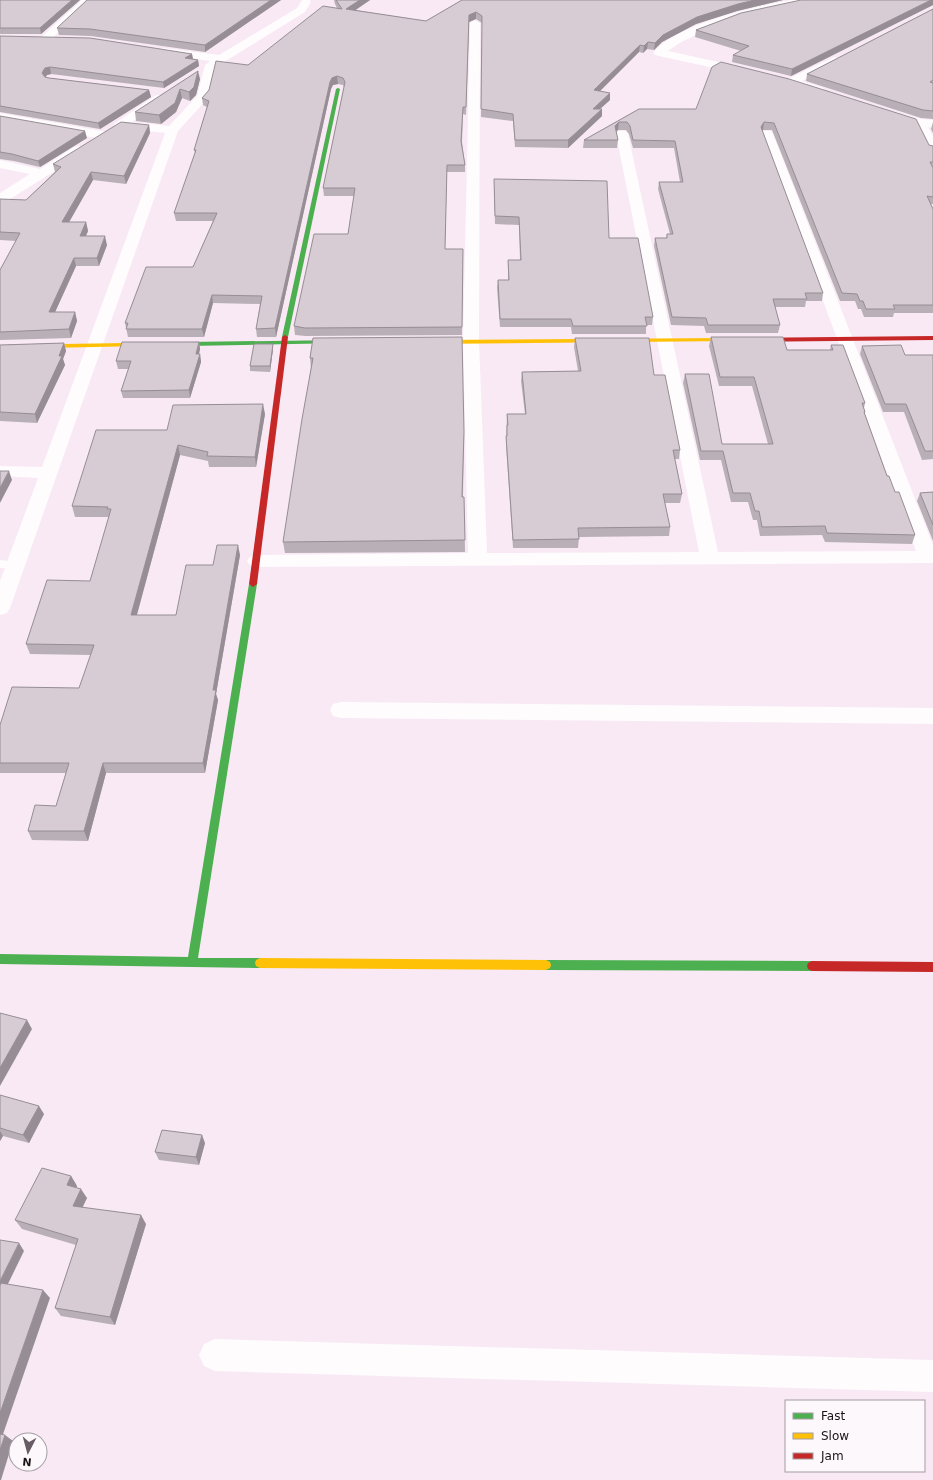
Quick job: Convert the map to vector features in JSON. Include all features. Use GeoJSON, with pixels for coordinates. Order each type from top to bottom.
{"type":"FeatureCollection","features":[{"type":"Feature","properties":{"kind":"street"},"geometry":{"type":"LineString","coordinates":[[44,40],[88,0]]}},
{"type":"Feature","properties":{"kind":"street"},"geometry":{"type":"LineString","coordinates":[[753,0],[763,8]]}},
{"type":"Feature","properties":{"kind":"street"},"geometry":{"type":"LineString","coordinates":[[755,73],[659,53],[673,41],[716,22],[763,8],[808,0]]}},
{"type":"Feature","properties":{"kind":"street"},"geometry":{"type":"LineString","coordinates":[[198,74],[301,10],[304,1]]}},
{"type":"Feature","properties":{"kind":"street"},"geometry":{"type":"LineString","coordinates":[[476,23],[471,341],[478,560]]}},
{"type":"Feature","properties":{"kind":"street"},"geometry":{"type":"LineString","coordinates":[[30,39],[60,40]]}},
{"type":"Feature","properties":{"kind":"street"},"geometry":{"type":"LineString","coordinates":[[153,49],[217,62]]}},
{"type":"Feature","properties":{"kind":"street"},"geometry":{"type":"LineString","coordinates":[[830,94],[788,81],[841,56]]}},
{"type":"Feature","properties":{"kind":"street"},"geometry":{"type":"LineString","coordinates":[[0,608],[8,565],[49,473],[172,130],[203,97],[217,62]]}},
{"type":"Feature","properties":{"kind":"street"},"geometry":{"type":"LineString","coordinates":[[192,963],[257,561],[284,343],[338,88]]}},
{"type":"Feature","properties":{"kind":"street"},"geometry":{"type":"LineString","coordinates":[[0,199],[169,92],[150,92]]}},
{"type":"Feature","properties":{"kind":"street"},"geometry":{"type":"LineString","coordinates":[[875,109],[920,123],[933,124]]}},
{"type":"Feature","properties":{"kind":"street"},"geometry":{"type":"LineString","coordinates":[[0,117],[102,135]]}},
{"type":"Feature","properties":{"kind":"street"},"geometry":{"type":"LineString","coordinates":[[920,123],[933,149]]}},
{"type":"Feature","properties":{"kind":"street"},"geometry":{"type":"LineString","coordinates":[[120,124],[172,130]]}},
{"type":"Feature","properties":{"kind":"street"},"geometry":{"type":"LineString","coordinates":[[622,134],[710,558]]}},
{"type":"Feature","properties":{"kind":"street"},"geometry":{"type":"LineString","coordinates":[[257,561],[930,557],[844,338],[767,134]]}},
{"type":"Feature","properties":{"kind":"street"},"geometry":{"type":"LineString","coordinates":[[0,164],[42,173]]}},
{"type":"Feature","properties":{"kind":"street"},"geometry":{"type":"LineString","coordinates":[[424,342],[933,338]]}},
{"type":"Feature","properties":{"kind":"street"},"geometry":{"type":"LineString","coordinates":[[0,347],[95,344],[354,342]]}},
{"type":"Feature","properties":{"kind":"street"},"geometry":{"type":"LineString","coordinates":[[0,471],[49,473]]}},
{"type":"Feature","properties":{"kind":"street"},"geometry":{"type":"LineString","coordinates":[[341,710],[933,716]]}},
{"type":"Feature","properties":{"kind":"street"},"geometry":{"type":"LineString","coordinates":[[0,959],[192,963],[933,967]]}},
{"type":"Feature","properties":{"kind":"street"},"geometry":{"type":"LineString","coordinates":[[215,1355],[933,1376]]}},
{"type":"Feature","properties":{"kind":"building"},"geometry":{"type":"Polygon","coordinates":[[[0,0],[72,0],[40,28],[0,28],[0,0]]]}},
{"type":"Feature","properties":{"kind":"building"},"geometry":{"type":"Polygon","coordinates":[[[87,0],[271,0],[205,45],[90,29],[57,28],[87,0]]]}},
{"type":"Feature","properties":{"kind":"building"},"geometry":{"type":"Polygon","coordinates":[[[336,0],[360,0],[346,9],[426,21],[462,0],[755,0],[697,17],[663,35],[655,43],[648,42],[644,46],[640,45],[594,90],[610,93],[593,109],[602,109],[568,140],[515,140],[513,114],[481,109],[482,16],[476,12],[469,15],[466,107],[463,107],[461,141],[465,165],[447,165],[445,249],[463,249],[462,327],[305,328],[294,326],[314,234],[348,234],[355,188],[323,188],[345,82],[343,78],[337,76],[332,78],[330,82],[275,328],[256,329],[262,296],[212,295],[202,329],[126,329],[128,323],[125,323],[146,267],[193,267],[217,213],[174,213],[196,150],[194,150],[209,101],[202,98],[209,90],[216,61],[248,65],[323,6],[342,9],[336,0]]]}},
{"type":"Feature","properties":{"kind":"building"},"geometry":{"type":"Polygon","coordinates":[[[801,0],[931,0],[792,69],[733,55],[749,46],[696,30],[741,13],[801,0]]]}},
{"type":"Feature","properties":{"kind":"building"},"geometry":{"type":"Polygon","coordinates":[[[933,9],[933,80],[930,82],[933,83],[933,111],[923,110],[807,74],[933,9]]]}},
{"type":"Feature","properties":{"kind":"building"},"geometry":{"type":"Polygon","coordinates":[[[0,36],[90,38],[192,54],[185,58],[198,60],[163,82],[50,67],[45,68],[42,73],[45,77],[49,78],[149,90],[98,123],[0,106],[0,36]]]}},
{"type":"Feature","properties":{"kind":"building"},"geometry":{"type":"Polygon","coordinates":[[[721,62],[789,79],[916,119],[929,145],[933,146],[933,162],[930,162],[933,168],[933,197],[927,196],[933,209],[933,305],[893,305],[895,309],[866,309],[863,301],[860,301],[857,294],[842,293],[774,123],[764,122],[761,127],[823,293],[805,293],[807,299],[773,299],[780,325],[708,325],[706,318],[672,317],[655,238],[667,238],[667,234],[673,234],[659,182],[683,182],[675,141],[633,140],[630,126],[627,122],[619,122],[615,126],[618,140],[584,140],[639,109],[696,109],[712,67],[721,62]]]}},
{"type":"Feature","properties":{"kind":"building"},"geometry":{"type":"Polygon","coordinates":[[[198,71],[194,87],[189,92],[180,89],[175,103],[159,115],[135,112],[198,71]]]}},
{"type":"Feature","properties":{"kind":"building"},"geometry":{"type":"Polygon","coordinates":[[[0,116],[85,131],[38,161],[0,152],[0,116]]]}},
{"type":"Feature","properties":{"kind":"building"},"geometry":{"type":"Polygon","coordinates":[[[121,122],[149,125],[124,176],[91,172],[62,222],[86,222],[80,236],[105,236],[97,258],[74,258],[49,312],[75,312],[69,329],[0,332],[0,270],[20,233],[0,232],[0,199],[26,200],[61,167],[53,164],[121,122]]]}},
{"type":"Feature","properties":{"kind":"building"},"geometry":{"type":"Polygon","coordinates":[[[494,179],[607,181],[609,238],[638,238],[653,317],[645,317],[647,326],[573,326],[571,319],[500,319],[498,280],[509,280],[508,260],[521,260],[519,217],[495,216],[494,179]]]}},
{"type":"Feature","properties":{"kind":"building"},"geometry":{"type":"Polygon","coordinates":[[[462,337],[464,432],[462,497],[464,497],[465,540],[283,542],[313,358],[310,358],[313,338],[462,337]]]}},
{"type":"Feature","properties":{"kind":"building"},"geometry":{"type":"Polygon","coordinates":[[[711,337],[783,337],[787,350],[833,350],[831,345],[843,345],[865,403],[862,403],[864,412],[887,476],[889,476],[895,492],[899,492],[915,535],[827,533],[825,526],[762,527],[759,511],[755,511],[750,493],[733,493],[723,451],[701,451],[685,374],[709,374],[722,444],[773,444],[754,377],[720,377],[711,337]]]}},
{"type":"Feature","properties":{"kind":"building"},"geometry":{"type":"Polygon","coordinates":[[[575,338],[649,338],[654,375],[665,375],[680,450],[673,450],[682,494],[663,494],[670,527],[578,528],[579,539],[513,540],[506,436],[508,425],[507,414],[526,414],[522,372],[581,371],[575,338]]]}},
{"type":"Feature","properties":{"kind":"building"},"geometry":{"type":"Polygon","coordinates":[[[122,342],[199,342],[196,354],[200,354],[189,390],[121,391],[131,361],[116,361],[122,342]]]}},
{"type":"Feature","properties":{"kind":"building"},"geometry":{"type":"Polygon","coordinates":[[[64,343],[59,356],[62,356],[35,414],[0,412],[0,345],[64,343]]]}},
{"type":"Feature","properties":{"kind":"building"},"geometry":{"type":"Polygon","coordinates":[[[254,344],[273,344],[270,366],[250,366],[254,344]]]}},
{"type":"Feature","properties":{"kind":"building"},"geometry":{"type":"Polygon","coordinates":[[[901,345],[905,355],[933,355],[933,451],[925,451],[906,404],[885,404],[862,346],[901,345]]]}},
{"type":"Feature","properties":{"kind":"building"},"geometry":{"type":"Polygon","coordinates":[[[263,404],[255,457],[207,456],[208,452],[178,445],[131,615],[176,615],[186,565],[213,565],[217,545],[238,545],[213,690],[216,690],[203,763],[103,763],[84,831],[28,831],[35,805],[56,806],[69,763],[0,763],[0,725],[12,687],[79,688],[94,645],[26,644],[47,580],[90,581],[111,509],[107,509],[108,507],[72,506],[96,430],[167,430],[173,405],[263,404]]]}},
{"type":"Feature","properties":{"kind":"building"},"geometry":{"type":"Polygon","coordinates":[[[0,471],[9,471],[0,488],[0,471]]]}},
{"type":"Feature","properties":{"kind":"building"},"geometry":{"type":"Polygon","coordinates":[[[933,492],[933,525],[920,493],[933,492]]]}},
{"type":"Feature","properties":{"kind":"building"},"geometry":{"type":"Polygon","coordinates":[[[0,1013],[27,1020],[0,1068],[0,1013]]]}},
{"type":"Feature","properties":{"kind":"building"},"geometry":{"type":"Polygon","coordinates":[[[0,1095],[39,1106],[23,1135],[0,1128],[0,1095]]]}},
{"type":"Feature","properties":{"kind":"building"},"geometry":{"type":"Polygon","coordinates":[[[162,1130],[202,1135],[196,1157],[155,1152],[162,1130]]]}},
{"type":"Feature","properties":{"kind":"building"},"geometry":{"type":"Polygon","coordinates":[[[42,1168],[71,1176],[67,1185],[81,1189],[73,1206],[141,1215],[110,1317],[55,1308],[78,1239],[15,1220],[42,1168]]]}},
{"type":"Feature","properties":{"kind":"building"},"geometry":{"type":"Polygon","coordinates":[[[0,1240],[19,1243],[0,1281],[0,1240]]]}},
{"type":"Feature","properties":{"kind":"building"},"geometry":{"type":"Polygon","coordinates":[[[1,1283],[43,1290],[0,1413],[0,1286],[1,1283]]]}},
{"type":"Feature","properties":{"kind":"building"},"geometry":{"type":"Polygon","coordinates":[[[0,1434],[5,1435],[0,1450],[0,1434]]]}},
{"type":"Feature","properties":{"kind":"traffic: fast"},"geometry":{"type":"LineString","coordinates":[[285,337],[338,89]]}},
{"type":"Feature","properties":{"kind":"traffic: fast"},"geometry":{"type":"LineString","coordinates":[[187,344],[342,342]]}},
{"type":"Feature","properties":{"kind":"traffic: fast"},"geometry":{"type":"LineString","coordinates":[[192,963],[253,584]]}},
{"type":"Feature","properties":{"kind":"traffic: fast"},"geometry":{"type":"LineString","coordinates":[[0,959],[260,963]]}},
{"type":"Feature","properties":{"kind":"traffic: fast"},"geometry":{"type":"LineString","coordinates":[[546,965],[812,966]]}},
{"type":"Feature","properties":{"kind":"traffic: slow"},"geometry":{"type":"LineString","coordinates":[[432,342],[728,340]]}},
{"type":"Feature","properties":{"kind":"traffic: slow"},"geometry":{"type":"LineString","coordinates":[[0,347],[187,344]]}},
{"type":"Feature","properties":{"kind":"traffic: slow"},"geometry":{"type":"LineString","coordinates":[[260,963],[546,965]]}},
{"type":"Feature","properties":{"kind":"traffic: jam"},"geometry":{"type":"LineString","coordinates":[[253,584],[285,337]]}},
{"type":"Feature","properties":{"kind":"traffic: jam"},"geometry":{"type":"LineString","coordinates":[[728,340],[933,338]]}},
{"type":"Feature","properties":{"kind":"traffic: jam"},"geometry":{"type":"LineString","coordinates":[[812,966],[933,967]]}}]}
